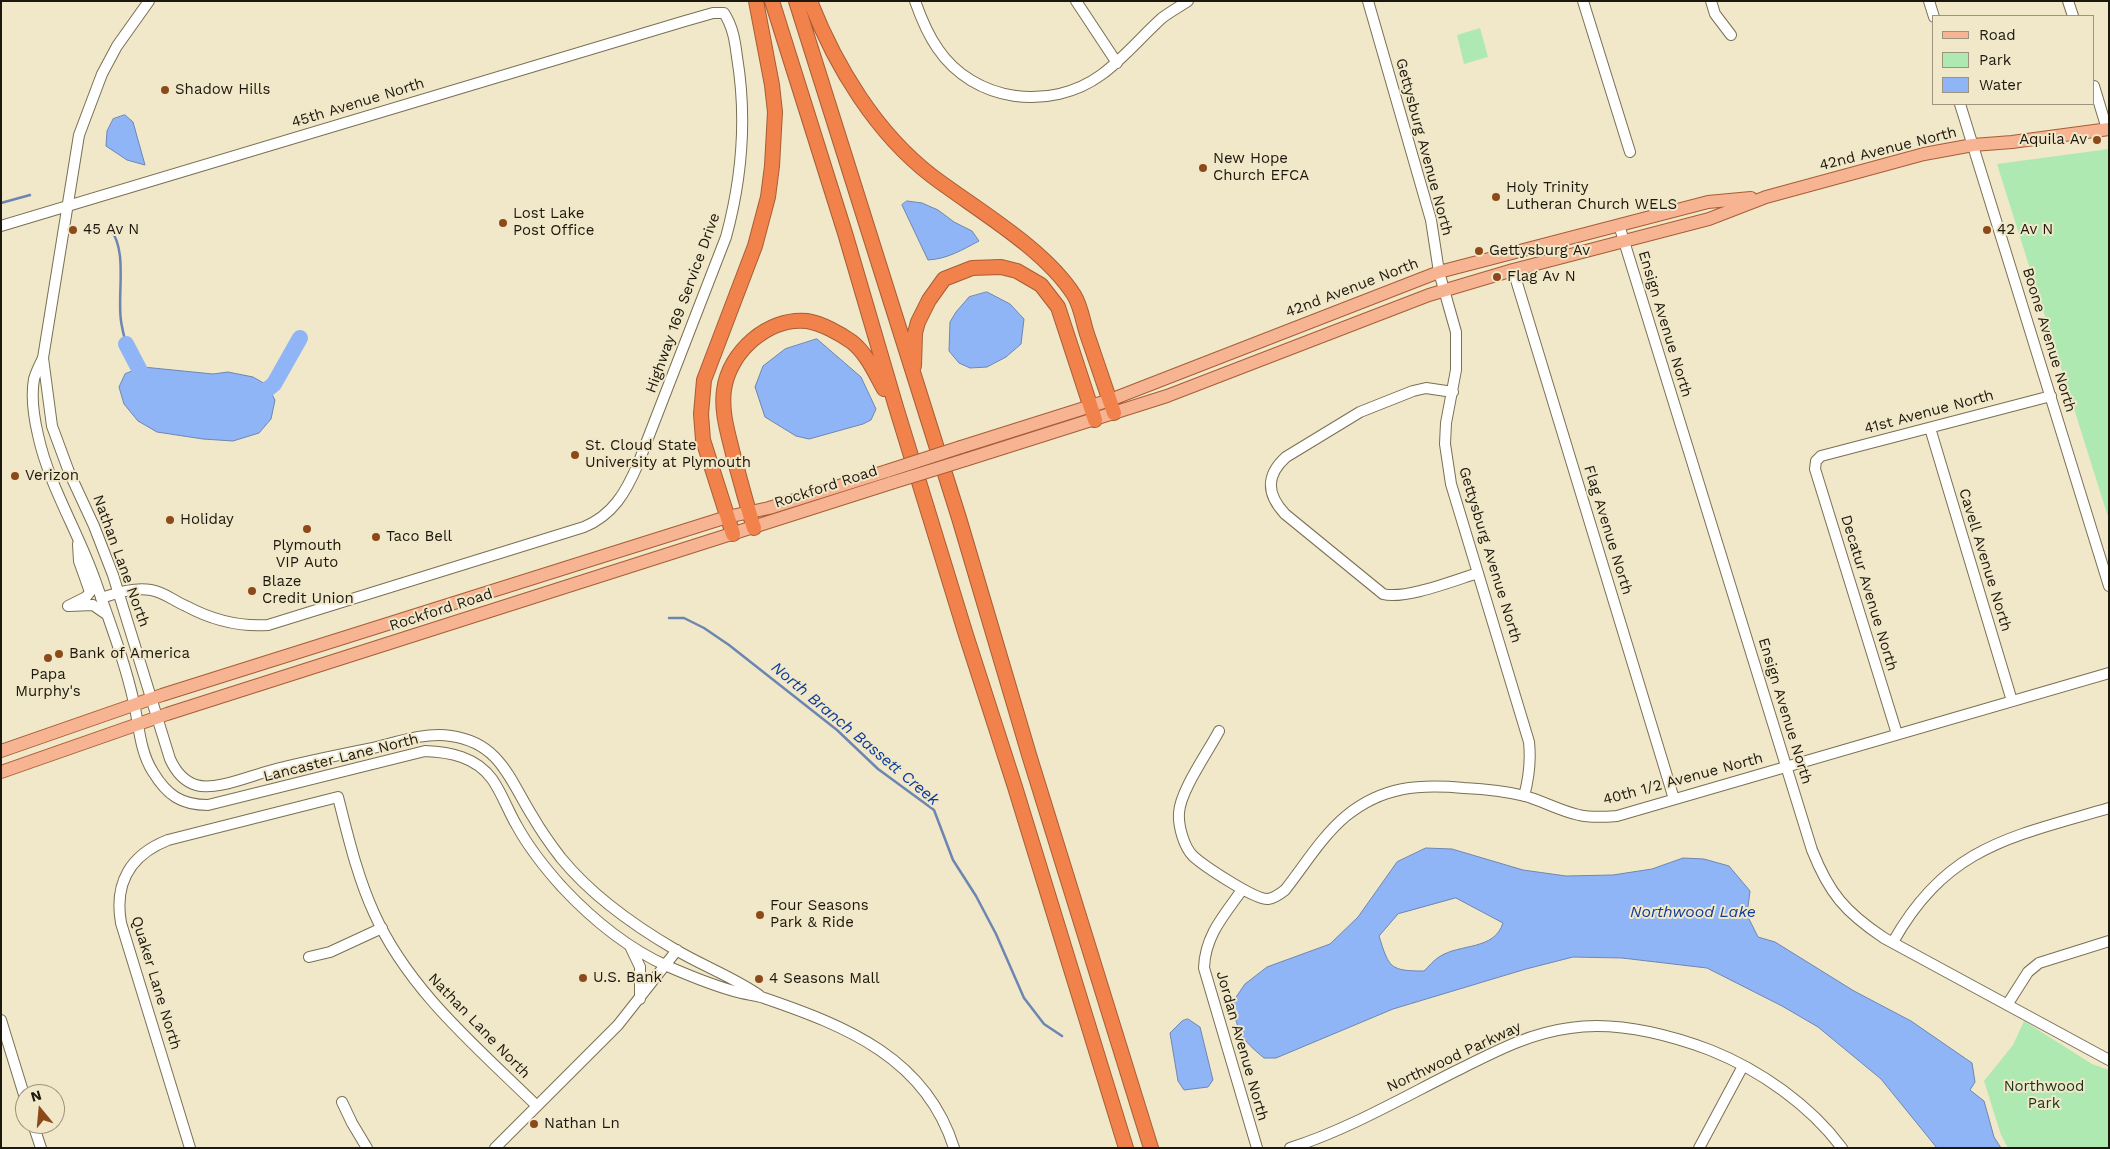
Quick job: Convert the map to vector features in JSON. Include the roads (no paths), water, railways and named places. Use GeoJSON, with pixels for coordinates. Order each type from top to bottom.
{"type":"FeatureCollection","features":[{"type":"Feature","properties":{"kind":"highway"},"geometry":{"type":"LineString","coordinates":[[732,534],[703,440],[701,414],[704,380],[755,246],[768,197],[775,112],[772,85],[756,1]]}},
{"type":"Feature","properties":{"kind":"highway"},"geometry":{"type":"LineString","coordinates":[[772,1],[1126,1148]]}},
{"type":"Feature","properties":{"kind":"highway"},"geometry":{"type":"LineString","coordinates":[[796,1],[958,518],[1151,1148]]}},
{"type":"Feature","properties":{"kind":"highway"},"geometry":{"type":"LineString","coordinates":[[810,1],[820,27],[855,91],[896,143],[932,176],[1034,250],[1051,266],[1075,296],[1112,406]]}},
{"type":"Feature","properties":{"kind":"highway"},"geometry":{"type":"LineString","coordinates":[[914,376],[915,333],[918,322],[929,300],[944,280],[972,268],[1009,269],[1027,276],[1042,285],[1058,307],[1093,413]]}},
{"type":"Feature","properties":{"kind":"highway"},"geometry":{"type":"LineString","coordinates":[[754,528],[748,512],[724,414],[726,380],[734,362],[748,344],[767,329],[795,322],[806,321],[815,323],[852,342],[865,356],[896,407]]}},
{"type":"Feature","properties":{"kind":"main road","name":"42nd Avenue North"},"geometry":{"type":"LineString","coordinates":[[1112,406],[1196,386],[1380,313],[1444,290],[1513,270],[1710,219],[1766,197],[1902,160],[1973,145],[2012,142],[2108,129]]}},
{"type":"Feature","properties":{"kind":"main road","name":"42nd Avenue North"},"geometry":{"type":"LineString","coordinates":[[965,460],[1112,406],[1439,272],[1708,202],[1766,197]]}},
{"type":"Feature","properties":{"kind":"main road","name":"42nd Avenue North"},"geometry":{"type":"LineString","coordinates":[[961,448],[1093,413]]}},
{"type":"Feature","properties":{"kind":"main road","name":"Rockford Road"},"geometry":{"type":"LineString","coordinates":[[1,751],[151,698],[727,517],[779,505],[961,448]]}},
{"type":"Feature","properties":{"kind":"main road","name":"Rockford Road"},"geometry":{"type":"LineString","coordinates":[[1,772],[137,724],[965,460]]}},
{"type":"Feature","properties":{"kind":"street","name":"Nathan Lane North"},"geometry":{"type":"LineString","coordinates":[[134,704],[101,598],[78,535],[51,479],[37,434],[34,412],[34,378],[43,358],[79,135],[102,74],[117,46],[148,1]]}},
{"type":"Feature","properties":{"kind":"street"},"geometry":{"type":"LineString","coordinates":[[915,1],[935,44],[952,65],[970,80],[1022,98],[1042,98],[1062,94],[1099,76],[1117,62],[1164,16],[1188,1]]}},
{"type":"Feature","properties":{"kind":"street"},"geometry":{"type":"LineString","coordinates":[[1076,1],[1117,62]]}},
{"type":"Feature","properties":{"kind":"street","name":"Gettysburg Avenue North"},"geometry":{"type":"LineString","coordinates":[[1368,1],[1431,220],[1439,272],[1456,332],[1457,351],[1453,392],[1446,423],[1447,465],[1451,484],[1529,742],[1531,759],[1529,778],[1524,796]]}},
{"type":"Feature","properties":{"kind":"street"},"geometry":{"type":"LineString","coordinates":[[1583,1],[1630,152]]}},
{"type":"Feature","properties":{"kind":"street"},"geometry":{"type":"LineString","coordinates":[[1711,1],[1715,14],[1731,35]]}},
{"type":"Feature","properties":{"kind":"street"},"geometry":{"type":"LineString","coordinates":[[1929,1],[1933,15]]}},
{"type":"Feature","properties":{"kind":"street"},"geometry":{"type":"LineString","coordinates":[[2068,1],[2073,15]]}},
{"type":"Feature","properties":{"kind":"street","name":"45th Avenue North"},"geometry":{"type":"LineString","coordinates":[[1,226],[712,13],[724,14]]}},
{"type":"Feature","properties":{"kind":"street","name":"Highway 169 Service Drive"},"geometry":{"type":"LineString","coordinates":[[101,598],[139,589],[149,590],[158,592],[215,619],[243,625],[268,625],[584,527],[593,523],[615,506],[623,497],[638,464],[726,237],[736,199],[742,152],[742,91],[734,35],[730,23],[724,14]]}},
{"type":"Feature","properties":{"kind":"street"},"geometry":{"type":"LineString","coordinates":[[2095,89],[2108,129]]}},
{"type":"Feature","properties":{"kind":"street","name":"Boone Avenue North"},"geometry":{"type":"LineString","coordinates":[[1960,105],[2109,586]]}},
{"type":"Feature","properties":{"kind":"street","name":"Ensign Avenue North"},"geometry":{"type":"LineString","coordinates":[[1619,225],[1812,850],[1832,892],[1864,925],[2109,1060]]}},
{"type":"Feature","properties":{"kind":"street","name":"Flag Avenue North"},"geometry":{"type":"LineString","coordinates":[[1513,270],[1674,799]]}},
{"type":"Feature","properties":{"kind":"street","name":"Nathan Lane North"},"geometry":{"type":"LineString","coordinates":[[43,358],[52,426],[69,472],[103,547],[119,593],[156,718]]}},
{"type":"Feature","properties":{"kind":"street"},"geometry":{"type":"LineString","coordinates":[[1453,392],[1426,388],[1413,391],[1360,412],[1286,457],[1278,464],[1271,484],[1272,496],[1281,509],[1376,589],[1391,596],[1405,595],[1478,573]]}},
{"type":"Feature","properties":{"kind":"street","name":"41st Avenue North"},"geometry":{"type":"LineString","coordinates":[[1816,460],[1821,456],[2051,396]]}},
{"type":"Feature","properties":{"kind":"street","name":"Cavell Avenue North"},"geometry":{"type":"LineString","coordinates":[[1930,428],[2012,701]]}},
{"type":"Feature","properties":{"kind":"street","name":"Decatur Avenue North"},"geometry":{"type":"LineString","coordinates":[[1816,460],[1815,469],[1897,734]]}},
{"type":"Feature","properties":{"kind":"street"},"geometry":{"type":"LineString","coordinates":[[78,535],[80,561],[90,592],[86,597],[68,606],[93,605],[106,614]]}},
{"type":"Feature","properties":{"kind":"street","name":"40th 1/2 Avenue North"},"geometry":{"type":"LineString","coordinates":[[1242,890],[1260,898],[1269,899],[1278,896],[1285,890],[1330,832],[1345,817],[1381,795],[1422,785],[1480,789],[1524,796],[1580,816],[1617,816],[2109,673]]}},
{"type":"Feature","properties":{"kind":"street","name":"Lancaster Lane North"},"geometry":{"type":"LineString","coordinates":[[134,704],[137,724],[151,770],[168,793],[184,802],[196,805],[223,802],[425,751],[447,752],[465,758],[482,769],[492,779],[524,839],[558,883],[586,911],[628,943],[666,965],[741,993],[762,997],[844,1029],[866,1040],[906,1070],[937,1109],[954,1148]]}},
{"type":"Feature","properties":{"kind":"street","name":"Lancaster Lane North"},"geometry":{"type":"LineString","coordinates":[[156,718],[174,768],[184,778],[196,785],[222,784],[284,767],[423,736],[450,736],[480,746],[496,758],[508,771],[538,824],[562,858],[588,887],[618,912],[677,950],[743,984],[762,997]]}},
{"type":"Feature","properties":{"kind":"street"},"geometry":{"type":"LineString","coordinates":[[1219,731],[1182,797],[1179,812],[1180,828],[1192,855],[1242,890]]}},
{"type":"Feature","properties":{"kind":"street","name":"Nathan Lane North"},"geometry":{"type":"LineString","coordinates":[[338,797],[363,887],[382,928],[408,971],[428,997],[537,1106]]}},
{"type":"Feature","properties":{"kind":"street","name":"Quaker Lane North"},"geometry":{"type":"LineString","coordinates":[[190,1148],[121,923],[119,894],[124,879],[131,866],[154,845],[338,797]]}},
{"type":"Feature","properties":{"kind":"street"},"geometry":{"type":"LineString","coordinates":[[1893,942],[1915,908],[1932,887],[1952,869],[1975,854],[2000,841],[2109,808]]}},
{"type":"Feature","properties":{"kind":"street","name":"Jordan Avenue North"},"geometry":{"type":"LineString","coordinates":[[1242,890],[1212,932],[1204,956],[1204,968],[1257,1148]]}},
{"type":"Feature","properties":{"kind":"street"},"geometry":{"type":"LineString","coordinates":[[309,957],[330,952],[382,928]]}},
{"type":"Feature","properties":{"kind":"street"},"geometry":{"type":"LineString","coordinates":[[2007,1004],[2028,972],[2039,963],[2109,941]]}},
{"type":"Feature","properties":{"kind":"street"},"geometry":{"type":"LineString","coordinates":[[628,943],[640,967],[640,999]]}},
{"type":"Feature","properties":{"kind":"street"},"geometry":{"type":"LineString","coordinates":[[495,1148],[609,1034],[640,999],[677,950]]}},
{"type":"Feature","properties":{"kind":"street"},"geometry":{"type":"LineString","coordinates":[[1,1020],[21,1084]]}},
{"type":"Feature","properties":{"kind":"street","name":"Northwood Parkway"},"geometry":{"type":"LineString","coordinates":[[1290,1148],[1330,1133],[1522,1039],[1571,1027],[1595,1026],[1655,1033],[1689,1042],[1722,1055],[1783,1091],[1811,1114],[1842,1148]]}},
{"type":"Feature","properties":{"kind":"street"},"geometry":{"type":"LineString","coordinates":[[1699,1148],[1743,1066]]}},
{"type":"Feature","properties":{"kind":"street"},"geometry":{"type":"LineString","coordinates":[[342,1102],[367,1148]]}},
{"type":"Feature","properties":{"kind":"street"},"geometry":{"type":"LineString","coordinates":[[36,1134],[40,1148]]}},
{"type":"Feature","properties":{"kind":"water"},"geometry":{"type":"Polygon","coordinates":[[[125,115],[133,122],[145,165],[127,160],[106,146],[107,131],[113,119],[125,115]]]}},
{"type":"Feature","properties":{"kind":"water"},"geometry":{"type":"Polygon","coordinates":[[[907,201],[922,203],[938,210],[954,222],[972,231],[979,241],[948,256],[928,260],[902,205],[907,201]]]}},
{"type":"Feature","properties":{"kind":"water"},"geometry":{"type":"Polygon","coordinates":[[[987,292],[1010,304],[1024,319],[1021,344],[1006,357],[987,367],[970,368],[959,363],[949,351],[950,322],[969,297],[987,292]]]}},
{"type":"Feature","properties":{"kind":"water"},"geometry":{"type":"Polygon","coordinates":[[[817,339],[861,377],[876,409],[871,420],[863,424],[809,439],[796,436],[765,417],[755,387],[763,366],[785,349],[817,339]]]}},
{"type":"Feature","properties":{"kind":"water"},"geometry":{"type":"Polygon","coordinates":[[[143,367],[213,374],[228,372],[253,377],[267,385],[275,400],[271,419],[259,433],[233,441],[203,439],[157,432],[138,421],[124,404],[119,387],[125,374],[143,367]]]}},
{"type":"Feature","properties":{"kind":"water","name":"Northwood Lake"},"geometry":{"type":"Polygon","coordinates":[[[1426,848],[1452,849],[1523,870],[1566,876],[1613,875],[1652,869],[1683,858],[1704,859],[1729,866],[1750,891],[1747,915],[1758,937],[1775,942],[1854,991],[1911,1021],[1972,1063],[1975,1082],[1970,1090],[1984,1101],[1994,1137],[2001,1148],[1937,1148],[1881,1079],[1818,1027],[1782,1006],[1707,968],[1622,958],[1573,957],[1526,969],[1393,1009],[1276,1058],[1264,1058],[1250,1046],[1242,1035],[1236,1022],[1232,1003],[1245,984],[1267,967],[1330,944],[1358,917],[1397,862],[1426,848]],[[1456,898],[1398,914],[1379,936],[1385,955],[1392,966],[1404,970],[1424,971],[1437,958],[1447,953],[1476,945],[1492,938],[1499,932],[1503,923],[1456,898]]]}},
{"type":"Feature","properties":{"kind":"water"},"geometry":{"type":"Polygon","coordinates":[[[1188,1019],[1200,1027],[1213,1080],[1208,1087],[1184,1090],[1178,1081],[1170,1033],[1182,1021],[1188,1019]]]}},
{"type":"Feature","properties":{"kind":"waterway"},"geometry":{"type":"LineString","coordinates":[[1,203],[30,195]]}},
{"type":"Feature","properties":{"kind":"waterway"},"geometry":{"type":"LineString","coordinates":[[110,229],[119,248],[121,324],[126,344]]}},
{"type":"Feature","properties":{"kind":"waterway"},"geometry":{"type":"LineString","coordinates":[[253,401],[274,384],[300,338]]}},
{"type":"Feature","properties":{"kind":"waterway"},"geometry":{"type":"LineString","coordinates":[[126,344],[149,388]]}},
{"type":"Feature","properties":{"kind":"waterway","name":"North Branch Bassett Creek"},"geometry":{"type":"LineString","coordinates":[[669,618],[684,618],[704,628],[729,645],[837,730],[878,769],[934,810],[953,860],[976,896],[996,934],[1024,998],[1044,1024],[1062,1036]]}},
{"type":"Feature","properties":{"kind":"place","name":"Shadow Hills"},"geometry":{"type":"Point","coordinates":[165,90]}},
{"type":"Feature","properties":{"kind":"place","name":"Aquila Av"},"geometry":{"type":"Point","coordinates":[2097,140]}},
{"type":"Feature","properties":{"kind":"place","name":"New Hope Church EFCA"},"geometry":{"type":"Point","coordinates":[1203,168]}},
{"type":"Feature","properties":{"kind":"place","name":"Holy Trinity Lutheran Church WELS"},"geometry":{"type":"Point","coordinates":[1496,197]}},
{"type":"Feature","properties":{"kind":"place","name":"Lost Lake Post Office"},"geometry":{"type":"Point","coordinates":[503,223]}},
{"type":"Feature","properties":{"kind":"place","name":"45 Av N"},"geometry":{"type":"Point","coordinates":[73,230]}},
{"type":"Feature","properties":{"kind":"place","name":"42 Av N"},"geometry":{"type":"Point","coordinates":[1987,230]}},
{"type":"Feature","properties":{"kind":"place","name":"Gettysburg Av"},"geometry":{"type":"Point","coordinates":[1479,251]}},
{"type":"Feature","properties":{"kind":"place","name":"Flag Av N"},"geometry":{"type":"Point","coordinates":[1497,277]}},
{"type":"Feature","properties":{"kind":"place","name":"St. Cloud State University at Plymouth"},"geometry":{"type":"Point","coordinates":[575,455]}},
{"type":"Feature","properties":{"kind":"place","name":"Verizon"},"geometry":{"type":"Point","coordinates":[15,476]}},
{"type":"Feature","properties":{"kind":"place","name":"Holiday"},"geometry":{"type":"Point","coordinates":[170,520]}},
{"type":"Feature","properties":{"kind":"place","name":"Plymouth VIP Auto"},"geometry":{"type":"Point","coordinates":[307,529]}},
{"type":"Feature","properties":{"kind":"place","name":"Taco Bell"},"geometry":{"type":"Point","coordinates":[376,537]}},
{"type":"Feature","properties":{"kind":"place","name":"Blaze Credit Union"},"geometry":{"type":"Point","coordinates":[252,591]}},
{"type":"Feature","properties":{"kind":"place","name":"Bank of America"},"geometry":{"type":"Point","coordinates":[59,654]}},
{"type":"Feature","properties":{"kind":"place","name":"Papa Murphy's"},"geometry":{"type":"Point","coordinates":[48,658]}},
{"type":"Feature","properties":{"kind":"place","name":"Four Seasons Park & Ride"},"geometry":{"type":"Point","coordinates":[760,915]}},
{"type":"Feature","properties":{"kind":"place","name":"U.S. Bank"},"geometry":{"type":"Point","coordinates":[583,978]}},
{"type":"Feature","properties":{"kind":"place","name":"4 Seasons Mall"},"geometry":{"type":"Point","coordinates":[759,979]}},
{"type":"Feature","properties":{"kind":"place","name":"Nathan Ln"},"geometry":{"type":"Point","coordinates":[534,1124]}},
{"type":"Feature","properties":{"kind":"park label","name":"Northwood Park"},"geometry":{"type":"Point","coordinates":[2044,1096]}}]}
